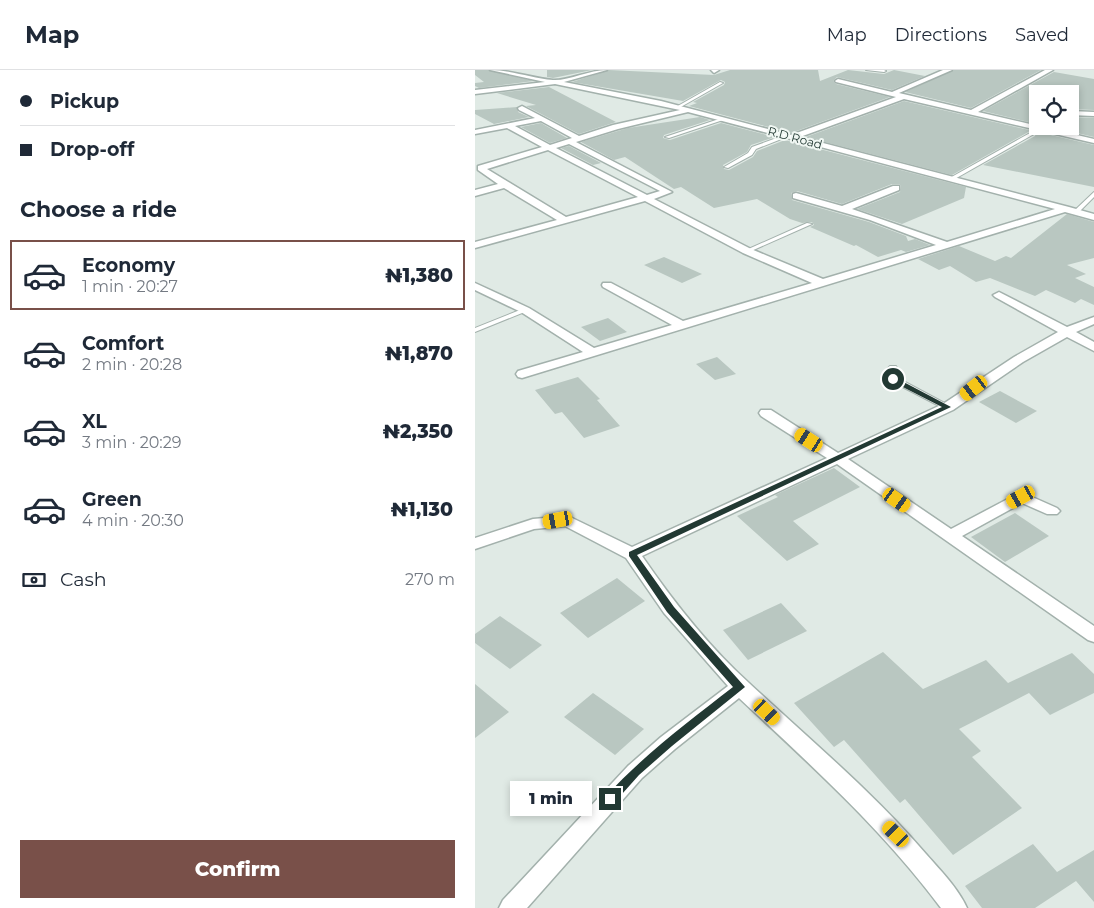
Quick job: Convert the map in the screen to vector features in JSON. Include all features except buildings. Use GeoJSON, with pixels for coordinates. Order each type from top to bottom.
{"type":"FeatureCollection","features":[{"type":"Feature","properties":{"kind":"street","name":"R.D Road"},"geometry":{"type":"LineString","coordinates":[[493,70],[678,107],[1094,217]]}},
{"type":"Feature","properties":{"kind":"street"},"geometry":{"type":"LineString","coordinates":[[475,92],[556,82],[604,70]]}},
{"type":"Feature","properties":{"kind":"street"},"geometry":{"type":"LineString","coordinates":[[894,93],[949,70]]}},
{"type":"Feature","properties":{"kind":"street"},"geometry":{"type":"LineString","coordinates":[[972,112],[1050,70]]}},
{"type":"Feature","properties":{"kind":"street"},"geometry":{"type":"LineString","coordinates":[[838,81],[1029,124]]}},
{"type":"Feature","properties":{"kind":"street"},"geometry":{"type":"LineString","coordinates":[[790,137],[905,96]]}},
{"type":"Feature","properties":{"kind":"street"},"geometry":{"type":"LineString","coordinates":[[522,108],[578,138]]}},
{"type":"Feature","properties":{"kind":"street"},"geometry":{"type":"LineString","coordinates":[[564,220],[505,185],[481,168],[615,127],[689,110]]}},
{"type":"Feature","properties":{"kind":"street"},"geometry":{"type":"LineString","coordinates":[[1079,113],[1094,114]]}},
{"type":"Feature","properties":{"kind":"street"},"geometry":{"type":"LineString","coordinates":[[475,132],[541,119]]}},
{"type":"Feature","properties":{"kind":"street"},"geometry":{"type":"LineString","coordinates":[[509,127],[747,250],[822,283]]}},
{"type":"Feature","properties":{"kind":"street"},"geometry":{"type":"LineString","coordinates":[[1073,135],[1094,141]]}},
{"type":"Feature","properties":{"kind":"street"},"geometry":{"type":"LineString","coordinates":[[475,245],[668,192],[569,142]]}},
{"type":"Feature","properties":{"kind":"street"},"geometry":{"type":"LineString","coordinates":[[475,193],[505,185]]}},
{"type":"Feature","properties":{"kind":"street"},"geometry":{"type":"LineString","coordinates":[[844,209],[896,188]]}},
{"type":"Feature","properties":{"kind":"street"},"geometry":{"type":"LineString","coordinates":[[796,196],[844,209],[948,246]]}},
{"type":"Feature","properties":{"kind":"street"},"geometry":{"type":"LineString","coordinates":[[522,374],[1071,210]]}},
{"type":"Feature","properties":{"kind":"street"},"geometry":{"type":"LineString","coordinates":[[607,285],[683,326]]}},
{"type":"Feature","properties":{"kind":"street"},"geometry":{"type":"LineString","coordinates":[[475,286],[525,310],[593,352]]}},
{"type":"Feature","properties":{"kind":"street"},"geometry":{"type":"LineString","coordinates":[[999,295],[1094,347]]}},
{"type":"Feature","properties":{"kind":"street"},"geometry":{"type":"LineString","coordinates":[[632,554],[948,407],[974,388],[1066,330],[1094,320]]}},
{"type":"Feature","properties":{"kind":"street"},"geometry":{"type":"LineString","coordinates":[[766,412],[837,458],[1094,635]]}},
{"type":"Feature","properties":{"kind":"street"},"geometry":{"type":"LineString","coordinates":[[949,536],[1021,497],[1052,511]]}},
{"type":"Feature","properties":{"kind":"street"},"geometry":{"type":"LineString","coordinates":[[475,544],[539,523],[558,520],[568,521],[632,554],[670,609],[740,687],[836,775],[896,834],[955,908]]}},
{"type":"Feature","properties":{"kind":"street"},"geometry":{"type":"LineString","coordinates":[[511,908],[635,772],[668,742],[740,687]]}},
{"type":"Feature","properties":{"kind":"lane"},"geometry":{"type":"LineString","coordinates":[[868,70],[884,71]]}},
{"type":"Feature","properties":{"kind":"lane"},"geometry":{"type":"LineString","coordinates":[[678,107],[721,83]]}},
{"type":"Feature","properties":{"kind":"lane"},"geometry":{"type":"LineString","coordinates":[[667,137],[725,119]]}},
{"type":"Feature","properties":{"kind":"lane"},"geometry":{"type":"LineString","coordinates":[[951,179],[1030,135]]}},
{"type":"Feature","properties":{"kind":"lane"},"geometry":{"type":"LineString","coordinates":[[725,167],[750,154],[754,148],[790,137]]}},
{"type":"Feature","properties":{"kind":"lane"},"geometry":{"type":"LineString","coordinates":[[1071,210],[1094,194]]}},
{"type":"Feature","properties":{"kind":"lane"},"geometry":{"type":"LineString","coordinates":[[747,250],[809,224]]}},
{"type":"Feature","properties":{"kind":"lane"},"geometry":{"type":"LineString","coordinates":[[475,330],[525,310]]}},
{"type":"Feature","properties":{"kind":"lane"},"geometry":{"type":"LineString","coordinates":[[893,368],[888,372],[888,376],[948,407]]}},
{"type":"Feature","properties":{"kind":"route"},"geometry":{"type":"LineString","coordinates":[[610,799],[635,772],[668,742],[740,687],[670,609],[632,554],[948,407],[893,379]]}}]}
